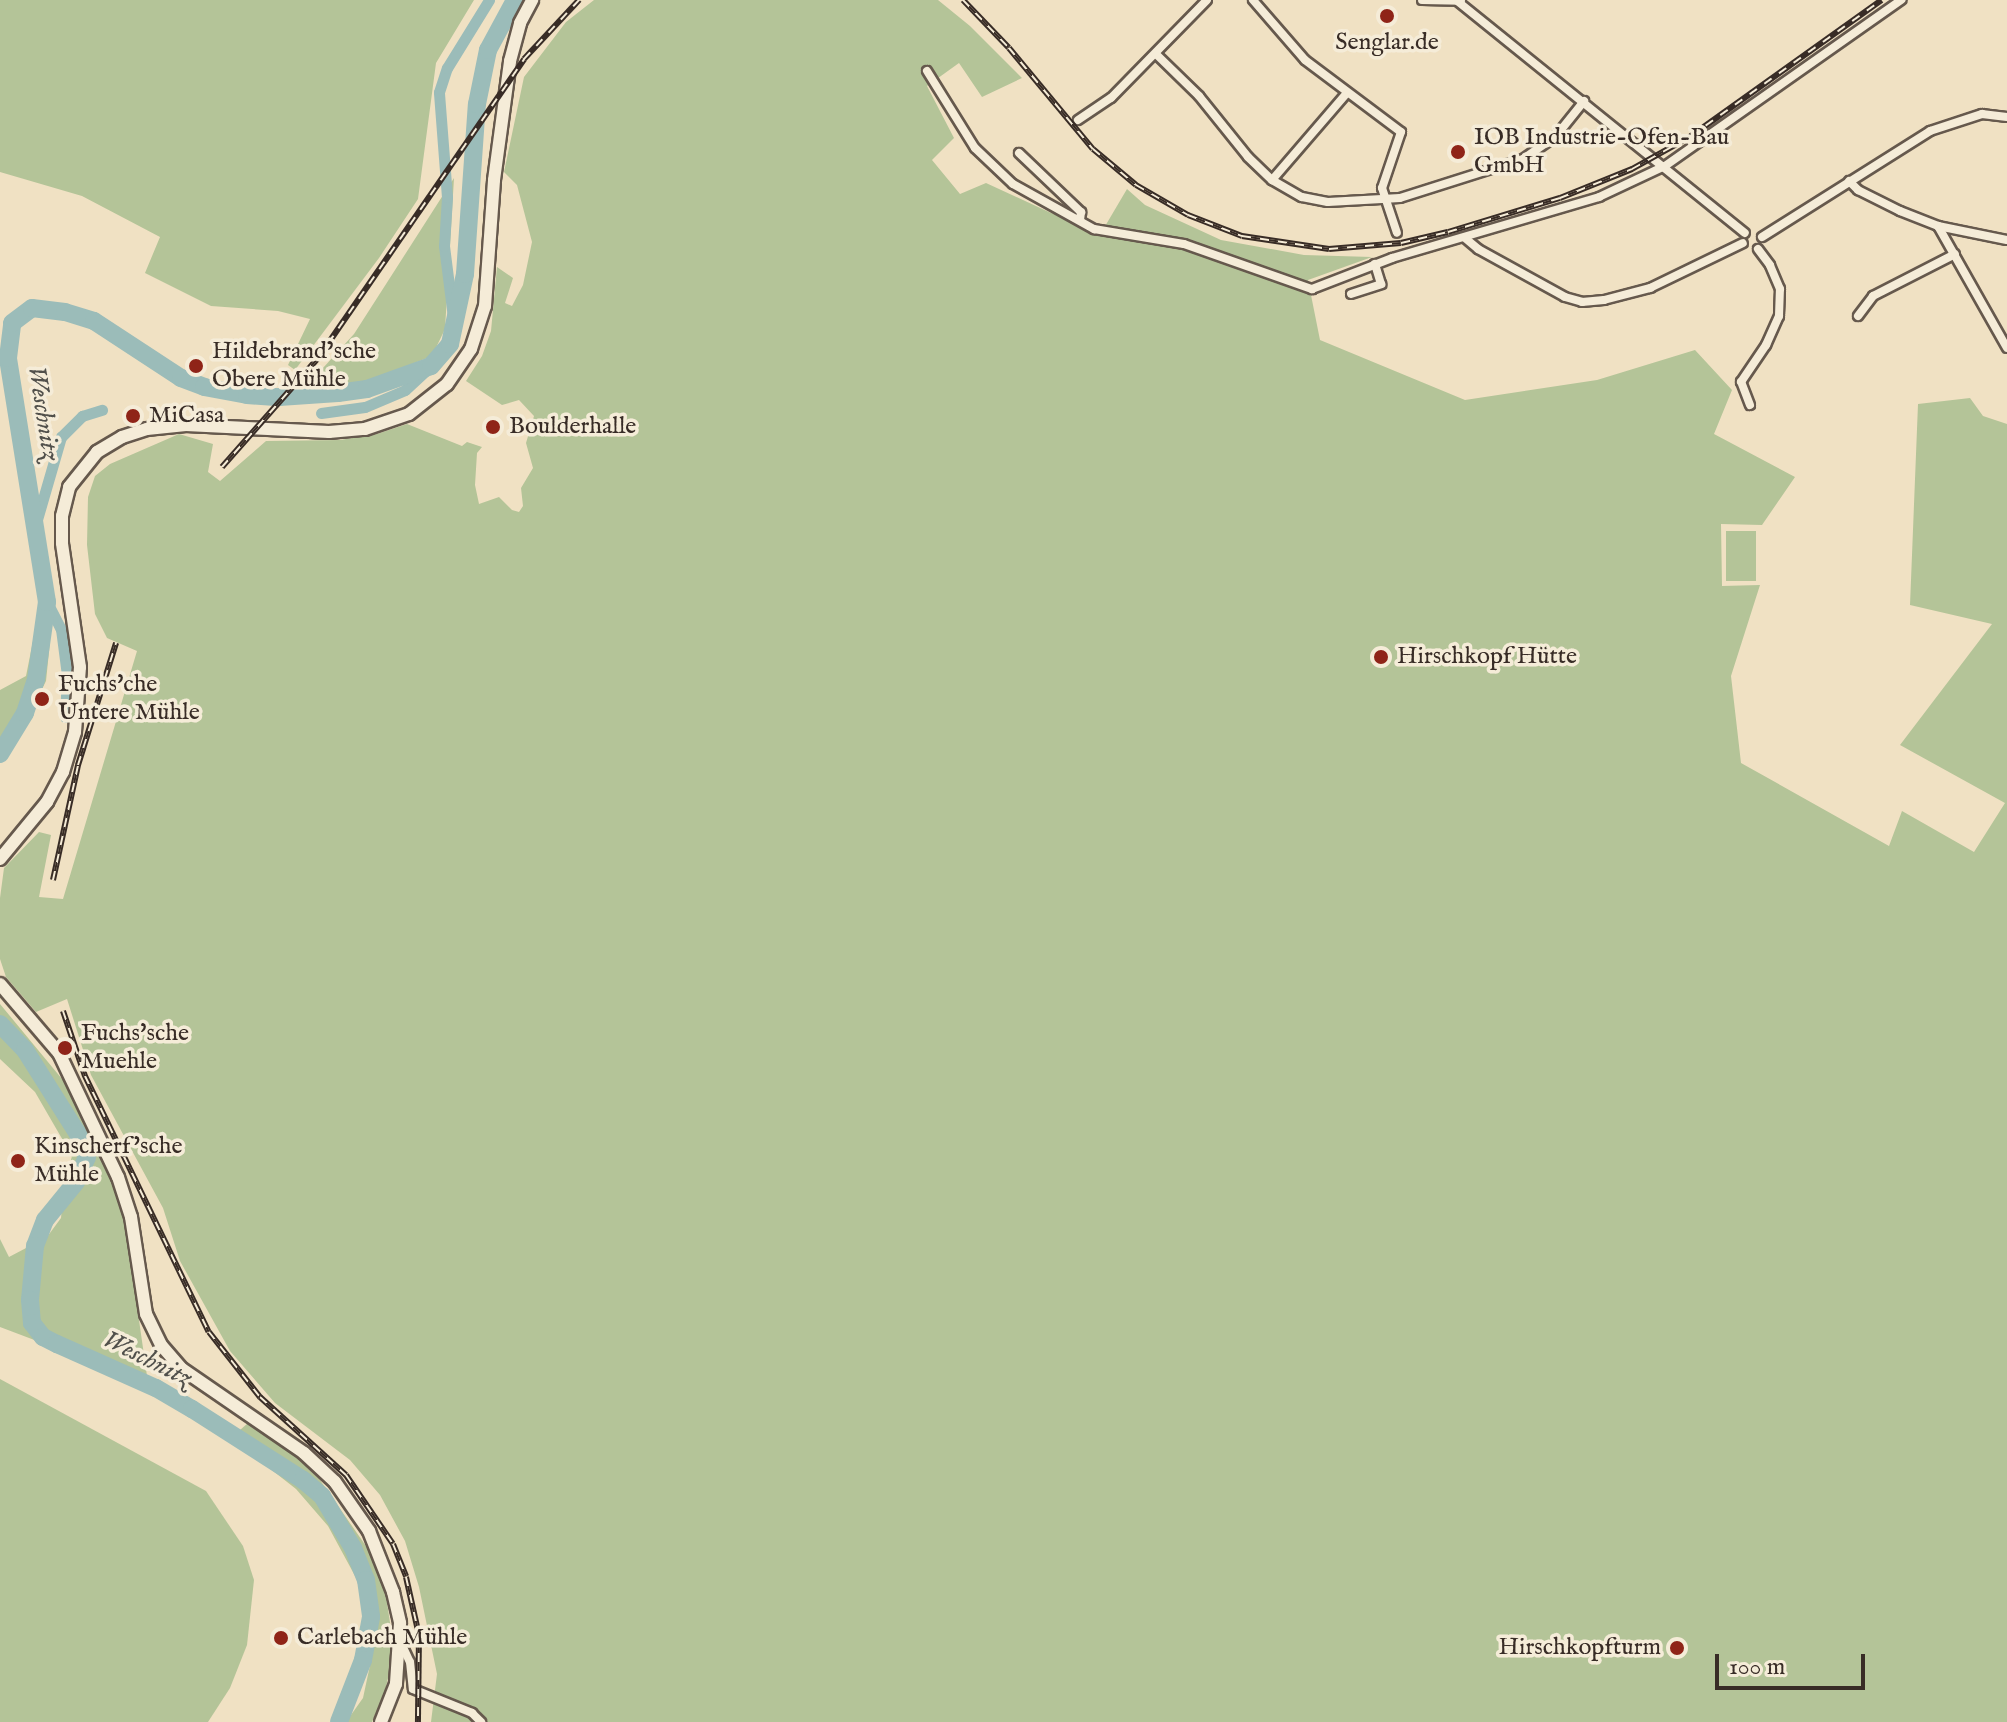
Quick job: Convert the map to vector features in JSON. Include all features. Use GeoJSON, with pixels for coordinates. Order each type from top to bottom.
{"type":"FeatureCollection","features":[{"type":"Feature","properties":{"kind":"main road"},"geometry":{"type":"LineString","coordinates":[[0,859],[47,802],[63,772],[75,732],[80,667],[62,529],[69,487],[97,452],[122,437],[147,429],[186,425],[329,432],[365,429],[409,414],[447,384],[471,349],[485,306],[494,180],[510,61],[520,23],[532,0]]}},
{"type":"Feature","properties":{"kind":"main road"},"geometry":{"type":"LineString","coordinates":[[0,984],[59,1053],[118,1177],[131,1217],[146,1314],[161,1345],[182,1369],[281,1436],[335,1482],[362,1519],[383,1563],[397,1606],[400,1643],[396,1684],[381,1722]]}},
{"type":"Feature","properties":{"kind":"street"},"geometry":{"type":"LineString","coordinates":[[1078,120],[1111,98],[1157,55],[1207,0]]}},
{"type":"Feature","properties":{"kind":"street"},"geometry":{"type":"LineString","coordinates":[[1253,0],[1305,60],[1346,94],[1401,132],[1382,188],[1397,233]]}},
{"type":"Feature","properties":{"kind":"street"},"geometry":{"type":"LineString","coordinates":[[1422,0],[1459,0],[1745,233]]}},
{"type":"Feature","properties":{"kind":"street"},"geometry":{"type":"LineString","coordinates":[[927,71],[975,148],[1013,184],[1094,229],[1139,234],[1197,248],[1312,289],[1375,264],[1599,197],[1665,166],[1901,0]]}},
{"type":"Feature","properties":{"kind":"street"},"geometry":{"type":"LineString","coordinates":[[1157,55],[1199,96],[1248,157],[1272,180],[1302,197],[1328,202],[1386,200],[1523,159],[1556,136],[1584,101]]}},
{"type":"Feature","properties":{"kind":"street"},"geometry":{"type":"LineString","coordinates":[[1272,180],[1346,94]]}},
{"type":"Feature","properties":{"kind":"street"},"geometry":{"type":"LineString","coordinates":[[1758,249],[1762,237],[1930,131],[1955,120],[1982,114],[2007,117]]}},
{"type":"Feature","properties":{"kind":"street"},"geometry":{"type":"LineString","coordinates":[[1019,153],[1081,212],[1080,220]]}},
{"type":"Feature","properties":{"kind":"street"},"geometry":{"type":"LineString","coordinates":[[1849,181],[1858,190],[1938,226],[2007,240]]}},
{"type":"Feature","properties":{"kind":"street"},"geometry":{"type":"LineString","coordinates":[[1938,226],[2007,348]]}},
{"type":"Feature","properties":{"kind":"street"},"geometry":{"type":"LineString","coordinates":[[1745,233],[1753,230],[1762,237]]}},
{"type":"Feature","properties":{"kind":"street"},"geometry":{"type":"LineString","coordinates":[[1745,233],[1743,243],[1746,249],[1758,249]]}},
{"type":"Feature","properties":{"kind":"street"},"geometry":{"type":"LineString","coordinates":[[1465,238],[1553,290],[1582,302],[1604,300],[1650,288],[1743,243]]}},
{"type":"Feature","properties":{"kind":"street"},"geometry":{"type":"LineString","coordinates":[[1750,405],[1741,382],[1766,345],[1779,316],[1780,289],[1770,265],[1758,249]]}},
{"type":"Feature","properties":{"kind":"street"},"geometry":{"type":"LineString","coordinates":[[1858,316],[1873,296],[1955,254]]}},
{"type":"Feature","properties":{"kind":"street"},"geometry":{"type":"LineString","coordinates":[[1351,294],[1381,284],[1375,264]]}},
{"type":"Feature","properties":{"kind":"street"},"geometry":{"type":"LineString","coordinates":[[400,1643],[410,1662],[413,1689],[472,1713],[481,1722]]}},
{"type":"Feature","properties":{"kind":"green space"},"geometry":{"type":"Polygon","coordinates":[[[0,0],[474,0],[436,63],[418,199],[379,258],[295,370],[288,365],[310,319],[278,311],[211,306],[145,273],[160,237],[82,196],[0,172],[0,0]]]}},
{"type":"Feature","properties":{"kind":"green space"},"geometry":{"type":"Polygon","coordinates":[[[594,0],[938,0],[970,26],[1022,78],[982,97],[959,63],[927,86],[954,138],[932,160],[960,194],[986,183],[1051,213],[1104,228],[1127,189],[1145,205],[1221,240],[1304,255],[1372,257],[1308,280],[1320,340],[1465,400],[1597,380],[1695,350],[1732,390],[1714,434],[1795,477],[1762,525],[1721,524],[1722,586],[1760,585],[1731,676],[1741,763],[1889,846],[1902,811],[1974,852],[2005,803],[1900,745],[1992,624],[1910,605],[1918,404],[1970,398],[1983,416],[2007,424],[2007,1722],[431,1722],[437,1674],[419,1587],[405,1541],[380,1495],[350,1460],[275,1403],[230,1351],[180,1261],[163,1208],[91,1075],[67,999],[36,1012],[6,977],[0,959],[0,898],[4,868],[39,832],[51,835],[39,897],[63,899],[137,651],[107,638],[95,614],[87,545],[88,497],[95,476],[110,464],[179,434],[213,444],[208,472],[220,481],[266,441],[340,440],[377,434],[407,424],[462,446],[467,442],[482,447],[477,453],[475,485],[479,504],[499,497],[512,510],[519,512],[523,506],[521,488],[533,468],[526,443],[534,416],[519,400],[502,405],[466,381],[482,356],[491,331],[497,267],[513,278],[505,303],[512,306],[523,285],[532,242],[517,185],[504,172],[524,77],[566,22],[594,0]]]}},
{"type":"Feature","properties":{"kind":"green space"},"geometry":{"type":"Polygon","coordinates":[[[454,178],[445,329],[432,356],[367,382],[302,391],[354,334],[454,178]]]}},
{"type":"Feature","properties":{"kind":"green space"},"geometry":{"type":"Polygon","coordinates":[[[1726,531],[1756,531],[1756,581],[1726,581],[1726,531]]]}},
{"type":"Feature","properties":{"kind":"green space"},"geometry":{"type":"Polygon","coordinates":[[[40,606],[50,642],[46,681],[12,750],[0,762],[0,690],[26,676],[40,606]]]}},
{"type":"Feature","properties":{"kind":"green space"},"geometry":{"type":"Polygon","coordinates":[[[0,1004],[67,1085],[116,1191],[126,1229],[148,1383],[0,1327],[0,1239],[9,1257],[47,1237],[61,1218],[64,1184],[72,1156],[35,1092],[0,1059],[0,1004]]]}},
{"type":"Feature","properties":{"kind":"green space"},"geometry":{"type":"Polygon","coordinates":[[[0,1379],[206,1491],[243,1546],[254,1580],[247,1645],[230,1688],[208,1722],[0,1722],[0,1379]]]}},
{"type":"Feature","properties":{"kind":"green space"},"geometry":{"type":"Polygon","coordinates":[[[248,1423],[296,1457],[320,1480],[375,1559],[384,1582],[394,1650],[385,1692],[372,1722],[346,1722],[363,1698],[372,1656],[361,1587],[328,1526],[296,1489],[231,1438],[248,1423]]]}},
{"type":"Feature","properties":{"kind":"waterway"},"geometry":{"type":"LineString","coordinates":[[454,325],[444,246],[447,197],[439,92],[447,68],[489,0]]}},
{"type":"Feature","properties":{"kind":"waterway","name":"Weschnitz"},"geometry":{"type":"LineString","coordinates":[[0,754],[25,713],[36,680],[47,602],[8,358],[12,323],[32,308],[65,312],[94,321],[181,378],[204,387],[247,395],[279,397],[367,389],[431,366],[450,344],[465,274],[477,104],[488,50],[515,0]]}},
{"type":"Feature","properties":{"kind":"waterway"},"geometry":{"type":"LineString","coordinates":[[321,413],[365,407],[405,390],[431,366]]}},
{"type":"Feature","properties":{"kind":"waterway"},"geometry":{"type":"LineString","coordinates":[[36,523],[61,437],[82,416],[102,410]]}},
{"type":"Feature","properties":{"kind":"waterway"},"geometry":{"type":"LineString","coordinates":[[47,602],[61,629],[67,675],[65,717]]}},
{"type":"Feature","properties":{"kind":"waterway","name":"Weschnitz"},"geometry":{"type":"LineString","coordinates":[[0,1024],[25,1050],[78,1134],[87,1157],[76,1182],[45,1220],[35,1246],[30,1300],[32,1323],[43,1337],[156,1388],[192,1409],[303,1480],[322,1496],[353,1548],[366,1580],[371,1617],[363,1660],[339,1722]]}},
{"type":"Feature","properties":{"kind":"railway"},"geometry":{"type":"LineString","coordinates":[[222,467],[318,358],[524,59],[579,0]]}},
{"type":"Feature","properties":{"kind":"railway"},"geometry":{"type":"LineString","coordinates":[[963,0],[1009,48],[1093,149],[1136,185],[1188,215],[1242,236],[1329,249],[1401,243],[1448,232],[1560,198],[1632,169],[1691,136],[1882,0]]}},
{"type":"Feature","properties":{"kind":"railway"},"geometry":{"type":"LineString","coordinates":[[53,880],[78,765],[116,643]]}},
{"type":"Feature","properties":{"kind":"railway"},"geometry":{"type":"LineString","coordinates":[[63,1011],[85,1076],[209,1332],[260,1397],[346,1475],[393,1544],[406,1577],[419,1635],[418,1722]]}},
{"type":"Feature","properties":{"kind":"place","name":"Senglar.de"},"geometry":{"type":"Point","coordinates":[1387,16]}},
{"type":"Feature","properties":{"kind":"place","name":"IOB Industrie-Ofen-Bau GmbH"},"geometry":{"type":"Point","coordinates":[1458,152]}},
{"type":"Feature","properties":{"kind":"place","name":"Hildebrand’sche Obere Mühle"},"geometry":{"type":"Point","coordinates":[196,366]}},
{"type":"Feature","properties":{"kind":"place","name":"MiCasa"},"geometry":{"type":"Point","coordinates":[133,416]}},
{"type":"Feature","properties":{"kind":"place","name":"Boulderhalle"},"geometry":{"type":"Point","coordinates":[493,427]}},
{"type":"Feature","properties":{"kind":"place","name":"Hirschkopf Hütte"},"geometry":{"type":"Point","coordinates":[1381,657]}},
{"type":"Feature","properties":{"kind":"place","name":"Fuchs'che Untere Mühle"},"geometry":{"type":"Point","coordinates":[42,699]}},
{"type":"Feature","properties":{"kind":"place","name":"Fuchs'sche Muehle"},"geometry":{"type":"Point","coordinates":[65,1048]}},
{"type":"Feature","properties":{"kind":"place","name":"Kinscherf'sche Mühle"},"geometry":{"type":"Point","coordinates":[18,1161]}},
{"type":"Feature","properties":{"kind":"place","name":"Carlebach Mühle"},"geometry":{"type":"Point","coordinates":[281,1638]}},
{"type":"Feature","properties":{"kind":"place","name":"Hirschkopfturm"},"geometry":{"type":"Point","coordinates":[1677,1648]}}]}
